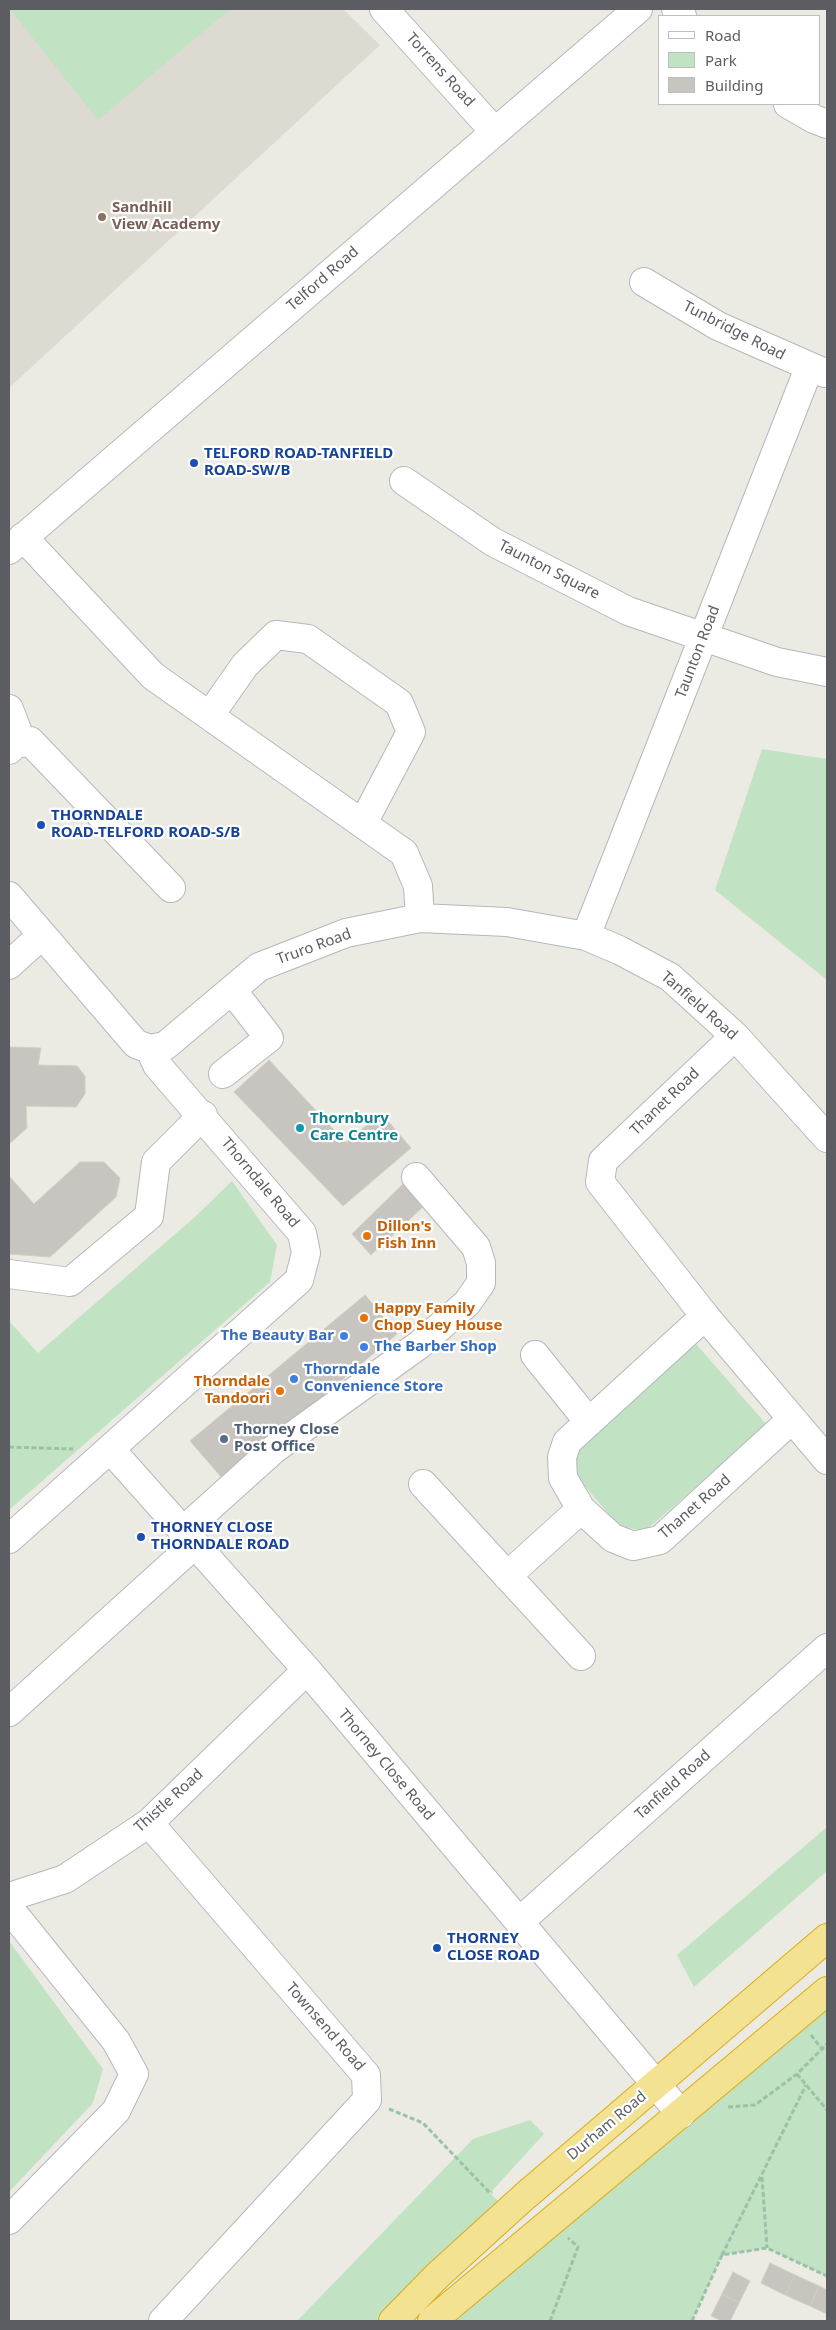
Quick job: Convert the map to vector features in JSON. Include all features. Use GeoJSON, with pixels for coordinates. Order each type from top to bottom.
{"type":"FeatureCollection","features":[{"type":"Feature","properties":{"kind":"highway","name":"Durham Road"},"geometry":{"type":"LineString","coordinates":[[393,2321],[438,2275],[525,2196],[827,1938]]}},
{"type":"Feature","properties":{"kind":"highway"},"geometry":{"type":"LineString","coordinates":[[432,2321],[827,1992]]}},
{"type":"Feature","properties":{"kind":"street","name":"Torrens Road"},"geometry":{"type":"LineString","coordinates":[[384,9],[495,132]]}},
{"type":"Feature","properties":{"kind":"street","name":"Telford Road"},"geometry":{"type":"LineString","coordinates":[[16,543],[638,9]]}},
{"type":"Feature","properties":{"kind":"street"},"geometry":{"type":"LineString","coordinates":[[790,105],[827,124]]}},
{"type":"Feature","properties":{"kind":"street","name":"Tunbridge Road"},"geometry":{"type":"LineString","coordinates":[[644,282],[718,326],[818,371]]}},
{"type":"Feature","properties":{"kind":"street","name":"Taunton Road"},"geometry":{"type":"LineString","coordinates":[[586,936],[704,638],[818,371]]}},
{"type":"Feature","properties":{"kind":"street","name":"Taunton Square"},"geometry":{"type":"LineString","coordinates":[[404,481],[493,542],[628,611],[777,662],[827,672]]}},
{"type":"Feature","properties":{"kind":"street"},"geometry":{"type":"LineString","coordinates":[[16,543],[153,676],[404,853],[418,886],[420,918]]}},
{"type":"Feature","properties":{"kind":"street"},"geometry":{"type":"LineString","coordinates":[[210,715],[245,665],[276,635],[308,640],[399,703],[411,732],[363,823]]}},
{"type":"Feature","properties":{"kind":"street"},"geometry":{"type":"LineString","coordinates":[[9,709],[15,746],[30,741],[171,888]]}},
{"type":"Feature","properties":{"kind":"street","name":"Thorndale Road"},"geometry":{"type":"LineString","coordinates":[[9,896],[136,1044],[150,1050],[157,1065],[203,1115],[302,1233],[306,1253],[300,1280],[9,1539]]}},
{"type":"Feature","properties":{"kind":"street","name":"Truro Road"},"geometry":{"type":"LineString","coordinates":[[150,1050],[165,1046],[259,968],[346,933],[420,918],[507,922]]}},
{"type":"Feature","properties":{"kind":"street","name":"Tanfield Road"},"geometry":{"type":"LineString","coordinates":[[507,922],[586,936],[619,950],[670,977],[735,1036],[827,1138]]}},
{"type":"Feature","properties":{"kind":"street"},"geometry":{"type":"LineString","coordinates":[[9,965],[42,935]]}},
{"type":"Feature","properties":{"kind":"street"},"geometry":{"type":"LineString","coordinates":[[223,1074],[269,1038],[232,990]]}},
{"type":"Feature","properties":{"kind":"street","name":"Thanet Road"},"geometry":{"type":"LineString","coordinates":[[735,1036],[604,1161],[600,1182],[705,1316],[791,1420],[827,1460]]}},
{"type":"Feature","properties":{"kind":"street"},"geometry":{"type":"LineString","coordinates":[[9,1274],[70,1282],[149,1216],[156,1162],[203,1115]]}},
{"type":"Feature","properties":{"kind":"street"},"geometry":{"type":"LineString","coordinates":[[9,1712],[189,1537],[273,1450],[419,1345],[467,1303],[480,1283],[481,1264],[476,1247],[416,1177]]}},
{"type":"Feature","properties":{"kind":"street","name":"Thanet Road"},"geometry":{"type":"LineString","coordinates":[[705,1316],[567,1442],[562,1457],[563,1478],[580,1509],[613,1538],[633,1546],[660,1540],[791,1420]]}},
{"type":"Feature","properties":{"kind":"street"},"geometry":{"type":"LineString","coordinates":[[535,1355],[589,1422]]}},
{"type":"Feature","properties":{"kind":"street","name":"Thorney Close Road"},"geometry":{"type":"LineString","coordinates":[[111,1450],[307,1670],[681,2114]]}},
{"type":"Feature","properties":{"kind":"street"},"geometry":{"type":"LineString","coordinates":[[423,1484],[581,1656]]}},
{"type":"Feature","properties":{"kind":"street"},"geometry":{"type":"LineString","coordinates":[[507,1576],[580,1509]]}},
{"type":"Feature","properties":{"kind":"street","name":"Tanfield Road"},"geometry":{"type":"LineString","coordinates":[[519,1922],[827,1648]]}},
{"type":"Feature","properties":{"kind":"street","name":"Thistle Road"},"geometry":{"type":"LineString","coordinates":[[9,1897],[65,1879],[148,1823],[307,1670]]}},
{"type":"Feature","properties":{"kind":"street","name":"Townsend Road"},"geometry":{"type":"LineString","coordinates":[[148,1823],[366,2075],[367,2100],[163,2321]]}},
{"type":"Feature","properties":{"kind":"street"},"geometry":{"type":"LineString","coordinates":[[9,1908],[116,2041],[134,2074],[116,2111],[9,2220]]}},
{"type":"Feature","properties":{"kind":"path"},"geometry":{"type":"LineString","coordinates":[[9,1447],[74,1449]]}},
{"type":"Feature","properties":{"kind":"path"},"geometry":{"type":"LineString","coordinates":[[726,2107],[755,2105],[797,2074],[827,2044]]}},
{"type":"Feature","properties":{"kind":"path"},"geometry":{"type":"LineString","coordinates":[[797,2074],[827,2110]]}},
{"type":"Feature","properties":{"kind":"path"},"geometry":{"type":"LineString","coordinates":[[692,2321],[722,2255],[806,2085]]}},
{"type":"Feature","properties":{"kind":"path"},"geometry":{"type":"LineString","coordinates":[[762,2175],[767,2248]]}},
{"type":"Feature","properties":{"kind":"path"},"geometry":{"type":"LineString","coordinates":[[722,2255],[767,2248],[827,2276]]}},
{"type":"Feature","properties":{"kind":"shaded area","name":"Sandhill View Academy"},"geometry":{"type":"Polygon","coordinates":[[[9,9],[343,9],[380,45],[9,388],[9,9]]]}},
{"type":"Feature","properties":{"kind":"green space"},"geometry":{"type":"Polygon","coordinates":[[[10,9],[230,9],[98,120],[10,9]]]}},
{"type":"Feature","properties":{"kind":"green space"},"geometry":{"type":"Polygon","coordinates":[[[762,749],[827,759],[827,980],[715,890],[762,749]]]}},
{"type":"Feature","properties":{"kind":"green space"},"geometry":{"type":"Polygon","coordinates":[[[232,1181],[277,1245],[270,1282],[9,1510],[9,1321],[38,1353],[196,1216],[232,1181]]]}},
{"type":"Feature","properties":{"kind":"green space"},"geometry":{"type":"Polygon","coordinates":[[[696,1344],[767,1425],[645,1531],[619,1526],[577,1477],[576,1461],[580,1448],[696,1344]]]}},
{"type":"Feature","properties":{"kind":"green space"},"geometry":{"type":"Polygon","coordinates":[[[827,1827],[827,1871],[694,1987],[677,1955],[827,1827]]]}},
{"type":"Feature","properties":{"kind":"green space"},"geometry":{"type":"Polygon","coordinates":[[[9,1941],[103,2069],[93,2103],[9,2192],[9,1941]]]}},
{"type":"Feature","properties":{"kind":"green space"},"geometry":{"type":"Polygon","coordinates":[[[827,2005],[827,2276],[767,2248],[722,2255],[692,2321],[452,2321],[827,2005]]]}},
{"type":"Feature","properties":{"kind":"green space"},"geometry":{"type":"Polygon","coordinates":[[[530,2120],[544,2134],[490,2193],[499,2202],[382,2321],[297,2321],[473,2139],[530,2120]]]}},
{"type":"Feature","properties":{"kind":"building"},"geometry":{"type":"Polygon","coordinates":[[[9,1047],[41,1048],[38,1065],[77,1066],[85,1076],[85,1094],[76,1107],[26,1106],[27,1128],[9,1144],[9,1047]]]}},
{"type":"Feature","properties":{"kind":"building","name":"Thornbury Care Centre"},"geometry":{"type":"Polygon","coordinates":[[[269,1060],[346,1143],[381,1113],[411,1148],[343,1206],[234,1092],[269,1060]]]}},
{"type":"Feature","properties":{"kind":"building"},"geometry":{"type":"Polygon","coordinates":[[[80,1162],[104,1162],[120,1178],[116,1197],[50,1257],[9,1254],[9,1176],[34,1204],[80,1162]]]}},
{"type":"Feature","properties":{"kind":"building"},"geometry":{"type":"Polygon","coordinates":[[[406,1181],[426,1204],[371,1255],[352,1234],[406,1181]]]}},
{"type":"Feature","properties":{"kind":"building"},"geometry":{"type":"Polygon","coordinates":[[[365,1295],[397,1334],[223,1479],[190,1441],[365,1295]]]}},
{"type":"Feature","properties":{"kind":"building"},"geometry":{"type":"Polygon","coordinates":[[[770,2263],[795,2275],[785,2295],[761,2283],[770,2263]]]}},
{"type":"Feature","properties":{"kind":"building"},"geometry":{"type":"Polygon","coordinates":[[[733,2272],[750,2281],[739,2303],[722,2294],[733,2272]]]}},
{"type":"Feature","properties":{"kind":"building"},"geometry":{"type":"Polygon","coordinates":[[[795,2275],[819,2286],[810,2306],[785,2295],[795,2275]]]}},
{"type":"Feature","properties":{"kind":"building"},"geometry":{"type":"Polygon","coordinates":[[[819,2286],[827,2290],[827,2314],[810,2306],[819,2286]]]}},
{"type":"Feature","properties":{"kind":"building"},"geometry":{"type":"Polygon","coordinates":[[[722,2294],[739,2303],[730,2321],[722,2321],[711,2316],[722,2294]]]}},
{"type":"Feature","properties":{"kind":"place","name":"Sandhill View Academy"},"geometry":{"type":"Point","coordinates":[102,217]}},
{"type":"Feature","properties":{"kind":"place","name":"TELFORD ROAD-TANFIELD ROAD-SW/B"},"geometry":{"type":"Point","coordinates":[194,463]}},
{"type":"Feature","properties":{"kind":"place","name":"THORNDALE ROAD-TELFORD ROAD-S/B"},"geometry":{"type":"Point","coordinates":[41,825]}},
{"type":"Feature","properties":{"kind":"place","name":"Thornbury Care Centre"},"geometry":{"type":"Point","coordinates":[300,1128]}},
{"type":"Feature","properties":{"kind":"place","name":"Dillon's Fish Inn"},"geometry":{"type":"Point","coordinates":[367,1236]}},
{"type":"Feature","properties":{"kind":"place","name":"Happy Family Chop Suey House"},"geometry":{"type":"Point","coordinates":[364,1318]}},
{"type":"Feature","properties":{"kind":"place","name":"The Beauty Bar"},"geometry":{"type":"Point","coordinates":[344,1336]}},
{"type":"Feature","properties":{"kind":"place","name":"The Barber Shop"},"geometry":{"type":"Point","coordinates":[364,1347]}},
{"type":"Feature","properties":{"kind":"place","name":"Thorndale Convenience Store"},"geometry":{"type":"Point","coordinates":[294,1379]}},
{"type":"Feature","properties":{"kind":"place","name":"Thorndale Tandoori"},"geometry":{"type":"Point","coordinates":[280,1391]}},
{"type":"Feature","properties":{"kind":"place","name":"Thorney Close Post Office"},"geometry":{"type":"Point","coordinates":[224,1439]}},
{"type":"Feature","properties":{"kind":"place","name":"THORNEY CLOSE THORNDALE ROAD"},"geometry":{"type":"Point","coordinates":[141,1537]}},
{"type":"Feature","properties":{"kind":"place","name":"THORNEY CLOSE ROAD"},"geometry":{"type":"Point","coordinates":[437,1948]}}]}
